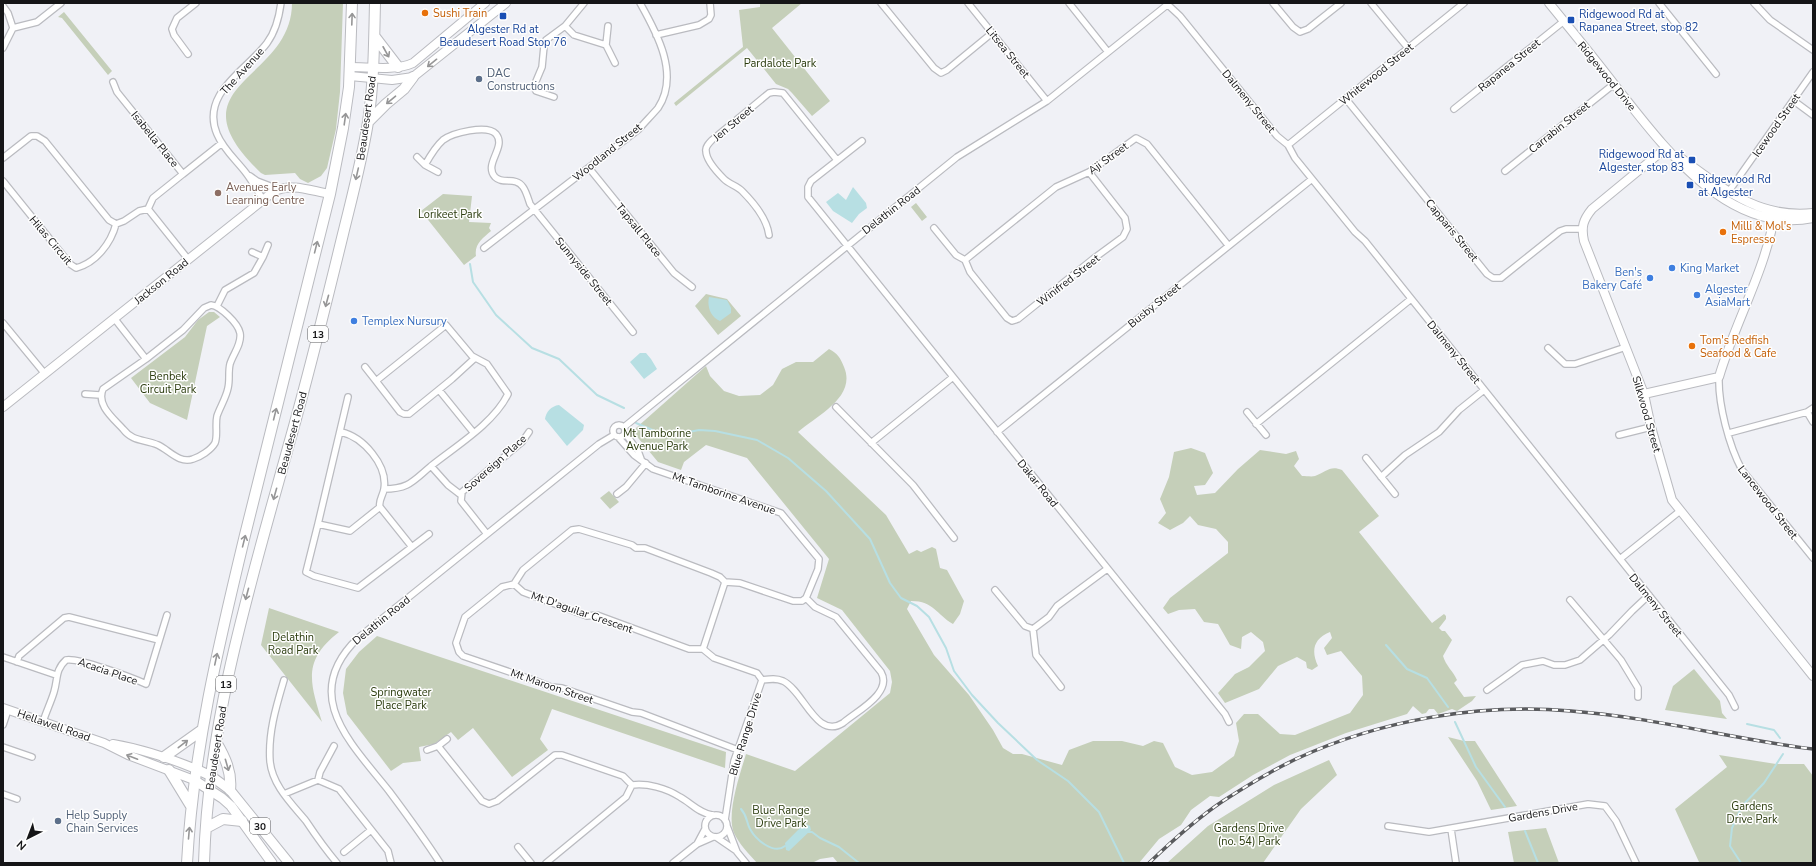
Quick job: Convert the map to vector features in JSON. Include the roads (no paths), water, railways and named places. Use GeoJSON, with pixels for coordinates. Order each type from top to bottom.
{"type":"FeatureCollection","features":[{"type":"Feature","properties":{"kind":"highway","name":"Beaudesert Road"},"geometry":{"type":"LineString","coordinates":[[187,863],[194,780],[202,730],[225,617],[330,194],[344,128],[350,72],[352,3]]}},
{"type":"Feature","properties":{"kind":"highway","name":"Beaudesert Road"},"geometry":{"type":"LineString","coordinates":[[204,863],[209,789],[221,708],[239,626],[332,282],[359,169],[368,122],[374,68],[375,3]]}},
{"type":"Feature","properties":{"kind":"highway"},"geometry":{"type":"LineString","coordinates":[[374,37],[398,67]]}},
{"type":"Feature","properties":{"kind":"highway"},"geometry":{"type":"LineString","coordinates":[[368,122],[404,89],[413,77]]}},
{"type":"Feature","properties":{"kind":"highway"},"geometry":{"type":"LineString","coordinates":[[164,757],[202,730]]}},
{"type":"Feature","properties":{"kind":"highway"},"geometry":{"type":"LineString","coordinates":[[216,742],[226,759],[231,778],[230,790]]}},
{"type":"Feature","properties":{"kind":"highway"},"geometry":{"type":"LineString","coordinates":[[169,770],[192,806]]}},
{"type":"Feature","properties":{"kind":"highway"},"geometry":{"type":"LineString","coordinates":[[206,828],[223,819],[242,821]]}},
{"type":"Feature","properties":{"kind":"main road"},"geometry":{"type":"LineString","coordinates":[[196,769],[211,776],[230,790]]}},
{"type":"Feature","properties":{"kind":"main road","name":"30"},"geometry":{"type":"LineString","coordinates":[[194,780],[227,802],[272,863]]}},
{"type":"Feature","properties":{"kind":"main road","name":"30"},"geometry":{"type":"LineString","coordinates":[[230,790],[289,863]]}},
{"type":"Feature","properties":{"kind":"street"},"geometry":{"type":"LineString","coordinates":[[13,28],[37,22],[61,3]]}},
{"type":"Feature","properties":{"kind":"street"},"geometry":{"type":"LineString","coordinates":[[188,54],[174,35],[172,29],[177,18],[196,3]]}},
{"type":"Feature","properties":{"kind":"street","name":"The Avenue"},"geometry":{"type":"LineString","coordinates":[[263,200],[248,175],[222,143],[217,135],[214,122],[218,97],[226,85],[268,43],[277,26],[281,3]]}},
{"type":"Feature","properties":{"kind":"street"},"geometry":{"type":"LineString","coordinates":[[350,72],[374,68],[398,67],[417,62],[485,3]]}},
{"type":"Feature","properties":{"kind":"street"},"geometry":{"type":"LineString","coordinates":[[350,72],[373,78],[399,79],[413,77],[506,3]]}},
{"type":"Feature","properties":{"kind":"street"},"geometry":{"type":"LineString","coordinates":[[554,97],[536,91],[534,86],[542,67],[544,46],[546,40],[565,26],[584,3]]}},
{"type":"Feature","properties":{"kind":"street","name":"Woodland Street"},"geometry":{"type":"LineString","coordinates":[[484,248],[639,129],[661,102],[668,83],[667,68],[656,35],[640,3]]}},
{"type":"Feature","properties":{"kind":"street"},"geometry":{"type":"LineString","coordinates":[[656,35],[704,23],[711,15],[710,3]]}},
{"type":"Feature","properties":{"kind":"street"},"geometry":{"type":"LineString","coordinates":[[881,3],[934,68],[940,73],[947,70],[992,33]]}},
{"type":"Feature","properties":{"kind":"street","name":"Litsea Street"},"geometry":{"type":"LineString","coordinates":[[968,3],[1047,101]]}},
{"type":"Feature","properties":{"kind":"street"},"geometry":{"type":"LineString","coordinates":[[1069,3],[1108,52]]}},
{"type":"Feature","properties":{"kind":"street"},"geometry":{"type":"LineString","coordinates":[[1273,3],[1293,27],[1300,32],[1308,29],[1341,3]]}},
{"type":"Feature","properties":{"kind":"street"},"geometry":{"type":"LineString","coordinates":[[1371,3],[1408,48]]}},
{"type":"Feature","properties":{"kind":"street","name":"Whitewood Street"},"geometry":{"type":"LineString","coordinates":[[1288,145],[1464,3]]}},
{"type":"Feature","properties":{"kind":"street","name":"Ridgewood Drive"},"geometry":{"type":"LineString","coordinates":[[1549,3],[1666,148],[1693,176],[1727,195],[1753,214],[1774,216],[1794,221],[1813,218]]}},
{"type":"Feature","properties":{"kind":"street"},"geometry":{"type":"LineString","coordinates":[[1659,3],[1716,74]]}},
{"type":"Feature","properties":{"kind":"street"},"geometry":{"type":"LineString","coordinates":[[1754,3],[1770,20],[1813,50]]}},
{"type":"Feature","properties":{"kind":"street","name":"Delathin Road"},"geometry":{"type":"LineString","coordinates":[[624,427],[957,157],[1047,101],[1166,4]]}},
{"type":"Feature","properties":{"kind":"street","name":"Dalmeny Street"},"geometry":{"type":"LineString","coordinates":[[1166,4],[1180,16],[1277,136],[1288,145],[1295,158],[1411,299],[1729,695],[1734,707]]}},
{"type":"Feature","properties":{"kind":"street"},"geometry":{"type":"LineString","coordinates":[[3,6],[8,13],[13,28],[3,48]]}},
{"type":"Feature","properties":{"kind":"street","name":"Rapanea Street"},"geometry":{"type":"LineString","coordinates":[[1454,109],[1564,21]]}},
{"type":"Feature","properties":{"kind":"street"},"geometry":{"type":"LineString","coordinates":[[565,26],[574,36],[606,45]]}},
{"type":"Feature","properties":{"kind":"street"},"geometry":{"type":"LineString","coordinates":[[608,26],[606,45],[615,63]]}},
{"type":"Feature","properties":{"kind":"street","name":"Icewood Street"},"geometry":{"type":"LineString","coordinates":[[1727,195],[1794,102],[1813,72]]}},
{"type":"Feature","properties":{"kind":"street","name":"Isabella Place"},"geometry":{"type":"LineString","coordinates":[[113,82],[117,92],[183,174],[222,143]]}},
{"type":"Feature","properties":{"kind":"street","name":"Carrabin Street"},"geometry":{"type":"LineString","coordinates":[[1504,171],[1614,84]]}},
{"type":"Feature","properties":{"kind":"street","name":"Jen Street"},"geometry":{"type":"LineString","coordinates":[[770,235],[768,226],[755,206],[742,191],[725,180],[709,160],[706,151],[707,146],[712,140],[769,93],[779,92],[783,93],[837,160]]}},
{"type":"Feature","properties":{"kind":"street","name":"Capparis Street"},"geometry":{"type":"LineString","coordinates":[[1346,99],[1487,274],[1493,278],[1501,278],[1560,231],[1566,229],[1581,229]]}},
{"type":"Feature","properties":{"kind":"street"},"geometry":{"type":"LineString","coordinates":[[1794,102],[1813,115]]}},
{"type":"Feature","properties":{"kind":"street","name":"Sunnyside Street"},"geometry":{"type":"LineString","coordinates":[[426,165],[438,146],[453,135],[484,128],[496,134],[499,142],[492,166],[492,172],[499,180],[512,180],[518,182],[523,187],[530,204],[633,332]]}},
{"type":"Feature","properties":{"kind":"street"},"geometry":{"type":"LineString","coordinates":[[3,158],[31,136],[37,136],[45,141],[109,220],[116,224],[124,221],[139,211],[148,209]]}},
{"type":"Feature","properties":{"kind":"street","name":"Aji Street"},"geometry":{"type":"LineString","coordinates":[[965,260],[1056,187],[1089,172],[1136,138],[1147,144],[1228,245]]}},
{"type":"Feature","properties":{"kind":"street"},"geometry":{"type":"LineString","coordinates":[[837,160],[862,141]]}},
{"type":"Feature","properties":{"kind":"street"},"geometry":{"type":"LineString","coordinates":[[1581,229],[1584,218],[1592,209],[1666,148]]}},
{"type":"Feature","properties":{"kind":"street"},"geometry":{"type":"LineString","coordinates":[[418,157],[426,165],[438,172]]}},
{"type":"Feature","properties":{"kind":"street","name":"Dakar Road"},"geometry":{"type":"LineString","coordinates":[[837,160],[811,181],[807,192],[808,197],[1106,569],[1225,714],[1229,722]]}},
{"type":"Feature","properties":{"kind":"street","name":"Tapsall Place"},"geometry":{"type":"LineString","coordinates":[[589,168],[674,273],[692,287]]}},
{"type":"Feature","properties":{"kind":"street","name":"Winifred Street"},"geometry":{"type":"LineString","coordinates":[[965,260],[970,272],[1007,318],[1012,321],[1018,319],[1123,237],[1127,229],[1124,218],[1089,172]]}},
{"type":"Feature","properties":{"kind":"street"},"geometry":{"type":"LineString","coordinates":[[148,209],[153,198],[183,174]]}},
{"type":"Feature","properties":{"kind":"street"},"geometry":{"type":"LineString","coordinates":[[248,175],[257,181],[278,189],[292,187],[330,194]]}},
{"type":"Feature","properties":{"kind":"street","name":"Busby Street"},"geometry":{"type":"LineString","coordinates":[[997,432],[1312,179]]}},
{"type":"Feature","properties":{"kind":"street","name":"Hilas Circuit"},"geometry":{"type":"LineString","coordinates":[[3,181],[70,264],[76,268],[84,266],[100,253],[113,234],[116,224]]}},
{"type":"Feature","properties":{"kind":"street","name":"Jackson Road"},"geometry":{"type":"LineString","coordinates":[[3,407],[278,189]]}},
{"type":"Feature","properties":{"kind":"street"},"geometry":{"type":"LineString","coordinates":[[148,209],[188,259]]}},
{"type":"Feature","properties":{"kind":"street","name":"Ridgewood Drive"},"geometry":{"type":"LineString","coordinates":[[1774,216],[1813,213]]}},
{"type":"Feature","properties":{"kind":"street","name":"Lancewood Street"},"geometry":{"type":"LineString","coordinates":[[1774,216],[1761,262],[1728,348],[1719,378],[1720,402],[1735,458],[1742,470],[1813,558]]}},
{"type":"Feature","properties":{"kind":"street"},"geometry":{"type":"LineString","coordinates":[[934,228],[956,255],[965,260]]}},
{"type":"Feature","properties":{"kind":"street","name":"Silkwood Street"},"geometry":{"type":"LineString","coordinates":[[1581,229],[1644,394],[1651,427],[1672,500],[1813,676]]}},
{"type":"Feature","properties":{"kind":"street"},"geometry":{"type":"LineString","coordinates":[[217,306],[225,290],[254,273],[268,246]]}},
{"type":"Feature","properties":{"kind":"street"},"geometry":{"type":"LineString","coordinates":[[252,252],[263,257]]}},
{"type":"Feature","properties":{"kind":"street"},"geometry":{"type":"LineString","coordinates":[[1256,424],[1411,299]]}},
{"type":"Feature","properties":{"kind":"street"},"geometry":{"type":"LineString","coordinates":[[211,305],[217,306],[224,311],[240,331],[240,339],[230,363],[228,388],[217,416],[216,442],[211,448],[193,459],[185,460],[178,458],[156,444],[136,440],[128,436],[102,404],[100,395],[103,389],[116,378],[126,374],[183,330],[204,308],[211,305]]}},
{"type":"Feature","properties":{"kind":"street"},"geometry":{"type":"LineString","coordinates":[[114,318],[146,359]]}},
{"type":"Feature","properties":{"kind":"street"},"geometry":{"type":"LineString","coordinates":[[3,323],[45,374]]}},
{"type":"Feature","properties":{"kind":"street"},"geometry":{"type":"LineString","coordinates":[[376,381],[446,325],[475,358],[487,364],[508,394],[494,415],[407,486],[400,489],[384,489]]}},
{"type":"Feature","properties":{"kind":"street"},"geometry":{"type":"LineString","coordinates":[[1548,348],[1565,364],[1575,364],[1626,347]]}},
{"type":"Feature","properties":{"kind":"street"},"geometry":{"type":"LineString","coordinates":[[365,367],[404,414],[409,414],[475,358]]}},
{"type":"Feature","properties":{"kind":"street"},"geometry":{"type":"LineString","coordinates":[[871,443],[953,377]]}},
{"type":"Feature","properties":{"kind":"street"},"geometry":{"type":"LineString","coordinates":[[1644,394],[1719,378]]}},
{"type":"Feature","properties":{"kind":"street"},"geometry":{"type":"LineString","coordinates":[[439,390],[473,432]]}},
{"type":"Feature","properties":{"kind":"street"},"geometry":{"type":"LineString","coordinates":[[1381,477],[1406,456],[1439,432],[1459,410],[1484,390]]}},
{"type":"Feature","properties":{"kind":"street"},"geometry":{"type":"LineString","coordinates":[[85,394],[100,395]]}},
{"type":"Feature","properties":{"kind":"street"},"geometry":{"type":"LineString","coordinates":[[348,397],[341,432],[306,572],[314,576],[358,588],[363,586],[429,534]]}},
{"type":"Feature","properties":{"kind":"street"},"geometry":{"type":"LineString","coordinates":[[836,407],[913,485],[954,538]]}},
{"type":"Feature","properties":{"kind":"street"},"geometry":{"type":"LineString","coordinates":[[1729,433],[1804,412],[1813,408]]}},
{"type":"Feature","properties":{"kind":"street"},"geometry":{"type":"LineString","coordinates":[[1247,412],[1266,435]]}},
{"type":"Feature","properties":{"kind":"street"},"geometry":{"type":"LineString","coordinates":[[1804,412],[1813,422]]}},
{"type":"Feature","properties":{"kind":"street"},"geometry":{"type":"LineString","coordinates":[[625,433],[616,436],[613,430],[614,427],[619,425],[624,427],[625,433],[638,450],[641,459]]}},
{"type":"Feature","properties":{"kind":"street"},"geometry":{"type":"LineString","coordinates":[[1619,435],[1651,427]]}},
{"type":"Feature","properties":{"kind":"street"},"geometry":{"type":"LineString","coordinates":[[341,432],[355,437],[379,462],[382,469],[384,489],[379,504],[380,507],[412,547]]}},
{"type":"Feature","properties":{"kind":"street","name":"Sovereign Place"},"geometry":{"type":"LineString","coordinates":[[487,534],[461,501],[460,495],[465,489],[522,442],[529,432]]}},
{"type":"Feature","properties":{"kind":"street","name":"Delathin Road"},"geometry":{"type":"LineString","coordinates":[[440,863],[414,824],[342,729],[333,706],[332,681],[339,659],[358,638],[487,534],[600,444],[616,436]]}},
{"type":"Feature","properties":{"kind":"street","name":"Mt Tamborine Avenue"},"geometry":{"type":"LineString","coordinates":[[616,436],[627,448],[646,463],[661,472],[784,515],[819,559],[818,569],[806,598]]}},
{"type":"Feature","properties":{"kind":"street"},"geometry":{"type":"LineString","coordinates":[[1366,458],[1395,494]]}},
{"type":"Feature","properties":{"kind":"street"},"geometry":{"type":"LineString","coordinates":[[617,494],[626,487],[646,463]]}},
{"type":"Feature","properties":{"kind":"street"},"geometry":{"type":"LineString","coordinates":[[431,466],[448,485],[460,495]]}},
{"type":"Feature","properties":{"kind":"street"},"geometry":{"type":"LineString","coordinates":[[318,524],[350,531],[380,507]]}},
{"type":"Feature","properties":{"kind":"street"},"geometry":{"type":"LineString","coordinates":[[1620,559],[1680,511]]}},
{"type":"Feature","properties":{"kind":"street"},"geometry":{"type":"LineString","coordinates":[[514,584],[523,570],[572,530],[579,529],[632,545],[636,548],[646,548],[711,573],[720,577],[725,582],[740,583],[793,600],[802,601],[806,598],[815,607],[831,614],[840,621],[881,672],[885,681],[883,688],[878,695],[843,723],[837,727],[831,728],[820,723],[791,687],[784,682],[770,678],[762,680],[757,673],[714,658],[703,649],[725,582]]}},
{"type":"Feature","properties":{"kind":"street"},"geometry":{"type":"LineString","coordinates":[[1032,629],[1048,617],[1057,606],[1106,569]]}},
{"type":"Feature","properties":{"kind":"street","name":"Mt D'aguilar Crescent"},"geometry":{"type":"LineString","coordinates":[[514,584],[523,592],[587,616],[597,615],[689,649],[703,649]]}},
{"type":"Feature","properties":{"kind":"street","name":"Mt Maroon Street"},"geometry":{"type":"LineString","coordinates":[[514,584],[502,587],[465,617],[456,643],[459,652],[463,656],[536,681],[551,688],[562,688],[632,712],[641,713],[738,750]]}},
{"type":"Feature","properties":{"kind":"street"},"geometry":{"type":"LineString","coordinates":[[995,590],[1025,626],[1032,629]]}},
{"type":"Feature","properties":{"kind":"street"},"geometry":{"type":"LineString","coordinates":[[1487,690],[1522,665],[1543,661],[1554,665],[1565,665],[1580,660],[1604,640],[1649,596]]}},
{"type":"Feature","properties":{"kind":"street"},"geometry":{"type":"LineString","coordinates":[[1570,600],[1604,640],[1638,688],[1638,697]]}},
{"type":"Feature","properties":{"kind":"street"},"geometry":{"type":"LineString","coordinates":[[17,662],[18,656],[64,618],[69,617],[159,640],[167,615]]}},
{"type":"Feature","properties":{"kind":"street"},"geometry":{"type":"LineString","coordinates":[[1032,629],[1036,655],[1061,687]]}},
{"type":"Feature","properties":{"kind":"street","name":"Acacia Place"},"geometry":{"type":"LineString","coordinates":[[43,722],[54,692],[56,675],[60,666],[66,660],[76,659],[92,666],[127,675],[146,684],[159,640]]}},
{"type":"Feature","properties":{"kind":"street"},"geometry":{"type":"LineString","coordinates":[[3,657],[56,675]]}},
{"type":"Feature","properties":{"kind":"street"},"geometry":{"type":"LineString","coordinates":[[284,680],[273,717],[270,763],[276,782],[284,794],[337,863]]}},
{"type":"Feature","properties":{"kind":"street","name":"Blue Range Drive"},"geometry":{"type":"LineString","coordinates":[[726,823],[726,804],[732,770],[762,680]]}},
{"type":"Feature","properties":{"kind":"street"},"geometry":{"type":"LineString","coordinates":[[3,725],[6,709]]}},
{"type":"Feature","properties":{"kind":"street","name":"Hellawell Road"},"geometry":{"type":"LineString","coordinates":[[6,709],[104,743],[128,755],[194,780]]}},
{"type":"Feature","properties":{"kind":"street"},"geometry":{"type":"LineString","coordinates":[[427,750],[438,746],[447,739]]}},
{"type":"Feature","properties":{"kind":"street","name":"Hellawell Road"},"geometry":{"type":"LineString","coordinates":[[104,743],[132,748],[164,757],[196,769]]}},
{"type":"Feature","properties":{"kind":"street"},"geometry":{"type":"LineString","coordinates":[[318,780],[320,772],[334,746]]}},
{"type":"Feature","properties":{"kind":"street"},"geometry":{"type":"LineString","coordinates":[[438,746],[482,801],[489,804],[497,801],[555,755],[562,754],[623,776],[632,785],[645,784],[679,796],[705,814],[715,815],[726,823],[737,852]]}},
{"type":"Feature","properties":{"kind":"street"},"geometry":{"type":"LineString","coordinates":[[3,747],[32,757]]}},
{"type":"Feature","properties":{"kind":"street"},"geometry":{"type":"LineString","coordinates":[[284,794],[318,780],[339,789],[388,851],[391,863]]}},
{"type":"Feature","properties":{"kind":"street"},"geometry":{"type":"LineString","coordinates":[[546,863],[626,797],[632,785]]}},
{"type":"Feature","properties":{"kind":"street"},"geometry":{"type":"LineString","coordinates":[[3,794],[17,799]]}},
{"type":"Feature","properties":{"kind":"street"},"geometry":{"type":"LineString","coordinates":[[697,844],[705,826],[726,804]]}},
{"type":"Feature","properties":{"kind":"street","name":"Gardens Drive"},"geometry":{"type":"LineString","coordinates":[[1451,829],[1588,804],[1605,806],[1616,821],[1636,863]]}},
{"type":"Feature","properties":{"kind":"street"},"geometry":{"type":"LineString","coordinates":[[694,807],[705,826],[714,837],[737,852],[746,863]]}},
{"type":"Feature","properties":{"kind":"street"},"geometry":{"type":"LineString","coordinates":[[673,863],[697,844],[724,833],[726,823]]}},
{"type":"Feature","properties":{"kind":"street"},"geometry":{"type":"LineString","coordinates":[[1388,826],[1430,832],[1451,829],[1456,863]]}},
{"type":"Feature","properties":{"kind":"street"},"geometry":{"type":"LineString","coordinates":[[344,852],[371,830]]}},
{"type":"Feature","properties":{"kind":"street"},"geometry":{"type":"LineString","coordinates":[[518,847],[531,863]]}},
{"type":"Feature","properties":{"kind":"water"},"geometry":{"type":"Polygon","coordinates":[[[853,187],[866,203],[867,208],[859,214],[852,223],[833,211],[826,202],[838,193],[846,200],[853,187]]]}},
{"type":"Feature","properties":{"kind":"water"},"geometry":{"type":"Polygon","coordinates":[[[709,297],[727,300],[731,308],[731,313],[720,321],[714,317],[708,304],[709,297]]]}},
{"type":"Feature","properties":{"kind":"water"},"geometry":{"type":"Polygon","coordinates":[[[640,353],[646,353],[657,369],[644,379],[630,362],[640,353]]]}},
{"type":"Feature","properties":{"kind":"water"},"geometry":{"type":"Polygon","coordinates":[[[559,405],[584,425],[583,430],[567,446],[545,419],[549,410],[559,405]]]}},
{"type":"Feature","properties":{"kind":"water"},"geometry":{"type":"Polygon","coordinates":[[[806,824],[810,826],[811,830],[789,851],[786,850],[785,843],[806,824]]]}},
{"type":"Feature","properties":{"kind":"waterway"},"geometry":{"type":"LineString","coordinates":[[470,264],[473,282],[496,315],[532,348],[559,359],[597,395],[624,408]]}},
{"type":"Feature","properties":{"kind":"waterway"},"geometry":{"type":"LineString","coordinates":[[636,423],[662,434],[679,434],[699,430],[715,431],[757,440],[788,458],[826,491],[870,539],[890,583],[901,598],[917,606],[929,617],[946,648],[954,671],[972,695],[998,723],[1037,760],[1068,781],[1099,812],[1124,863]]}},
{"type":"Feature","properties":{"kind":"waterway"},"geometry":{"type":"LineString","coordinates":[[1386,645],[1407,669],[1427,678],[1448,707]]}},
{"type":"Feature","properties":{"kind":"waterway"},"geometry":{"type":"LineString","coordinates":[[1455,722],[1476,767],[1505,807]]}},
{"type":"Feature","properties":{"kind":"waterway"},"geometry":{"type":"LineString","coordinates":[[1747,724],[1774,730],[1780,738]]}},
{"type":"Feature","properties":{"kind":"waterway"},"geometry":{"type":"LineString","coordinates":[[1741,863],[1730,846],[1732,828],[1742,806],[1764,783],[1783,754]]}},
{"type":"Feature","properties":{"kind":"waterway"},"geometry":{"type":"LineString","coordinates":[[741,809],[756,838],[766,845],[776,849],[785,846]]}},
{"type":"Feature","properties":{"kind":"waterway"},"geometry":{"type":"LineString","coordinates":[[1525,831],[1538,863]]}},
{"type":"Feature","properties":{"kind":"waterway"},"geometry":{"type":"LineString","coordinates":[[807,832],[812,832],[820,838],[839,847],[859,863]]}},
{"type":"Feature","properties":{"kind":"railway"},"geometry":{"type":"LineString","coordinates":[[1149,863],[1184,830],[1203,815],[1250,784],[1296,759],[1328,745],[1361,734],[1430,717],[1466,712],[1501,710],[1536,709],[1571,711],[1632,718],[1752,740],[1813,749]]}},
{"type":"Feature","properties":{"kind":"place","name":"Sushi Train"},"geometry":{"type":"Point","coordinates":[425,13]}},
{"type":"Feature","properties":{"kind":"place","name":"Algester Rd at Beaudesert Road Stop 76"},"geometry":{"type":"Point","coordinates":[503,16]}},
{"type":"Feature","properties":{"kind":"place","name":"Ridgewood Rd at Rapanea Street, stop 82"},"geometry":{"type":"Point","coordinates":[1571,20]}},
{"type":"Feature","properties":{"kind":"place","name":"DAC Constructions"},"geometry":{"type":"Point","coordinates":[479,79]}},
{"type":"Feature","properties":{"kind":"place","name":"Ridgewood Rd at Algester, stop 83"},"geometry":{"type":"Point","coordinates":[1692,160]}},
{"type":"Feature","properties":{"kind":"place","name":"Ridgewood Rd at Algester"},"geometry":{"type":"Point","coordinates":[1690,185]}},
{"type":"Feature","properties":{"kind":"place","name":"Avenues Early Learning Centre"},"geometry":{"type":"Point","coordinates":[218,193]}},
{"type":"Feature","properties":{"kind":"place","name":"Milli & Mol's Espresso"},"geometry":{"type":"Point","coordinates":[1723,232]}},
{"type":"Feature","properties":{"kind":"place","name":"King Market"},"geometry":{"type":"Point","coordinates":[1672,268]}},
{"type":"Feature","properties":{"kind":"place","name":"Ben's Bakery Café"},"geometry":{"type":"Point","coordinates":[1650,278]}},
{"type":"Feature","properties":{"kind":"place","name":"Algester AsiaMart"},"geometry":{"type":"Point","coordinates":[1697,295]}},
{"type":"Feature","properties":{"kind":"place","name":"Templex Nursury"},"geometry":{"type":"Point","coordinates":[354,321]}},
{"type":"Feature","properties":{"kind":"place","name":"Tom's Redfish Seafood & Cafe"},"geometry":{"type":"Point","coordinates":[1692,346]}},
{"type":"Feature","properties":{"kind":"place","name":"Help Supply Chain Services"},"geometry":{"type":"Point","coordinates":[58,821]}},
{"type":"Feature","properties":{"kind":"park label","name":"Pardalote Park"},"geometry":{"type":"Point","coordinates":[780,63]}},
{"type":"Feature","properties":{"kind":"park label","name":"Lorikeet Park"},"geometry":{"type":"Point","coordinates":[450,214]}},
{"type":"Feature","properties":{"kind":"park label","name":"Benbek Circuit Park"},"geometry":{"type":"Point","coordinates":[168,382]}},
{"type":"Feature","properties":{"kind":"park label","name":"Mt Tamborine Avenue Park"},"geometry":{"type":"Point","coordinates":[657,439]}},
{"type":"Feature","properties":{"kind":"park label","name":"Delathin Road Park"},"geometry":{"type":"Point","coordinates":[293,643]}},
{"type":"Feature","properties":{"kind":"park label","name":"Springwater Place Park"},"geometry":{"type":"Point","coordinates":[401,698]}},
{"type":"Feature","properties":{"kind":"park label","name":"Gardens Drive Park"},"geometry":{"type":"Point","coordinates":[1752,812]}},
{"type":"Feature","properties":{"kind":"park label","name":"Blue Range Drive Park"},"geometry":{"type":"Point","coordinates":[781,816]}},
{"type":"Feature","properties":{"kind":"park label","name":"Gardens Drive (no. 54) Park"},"geometry":{"type":"Point","coordinates":[1249,834]}}]}
